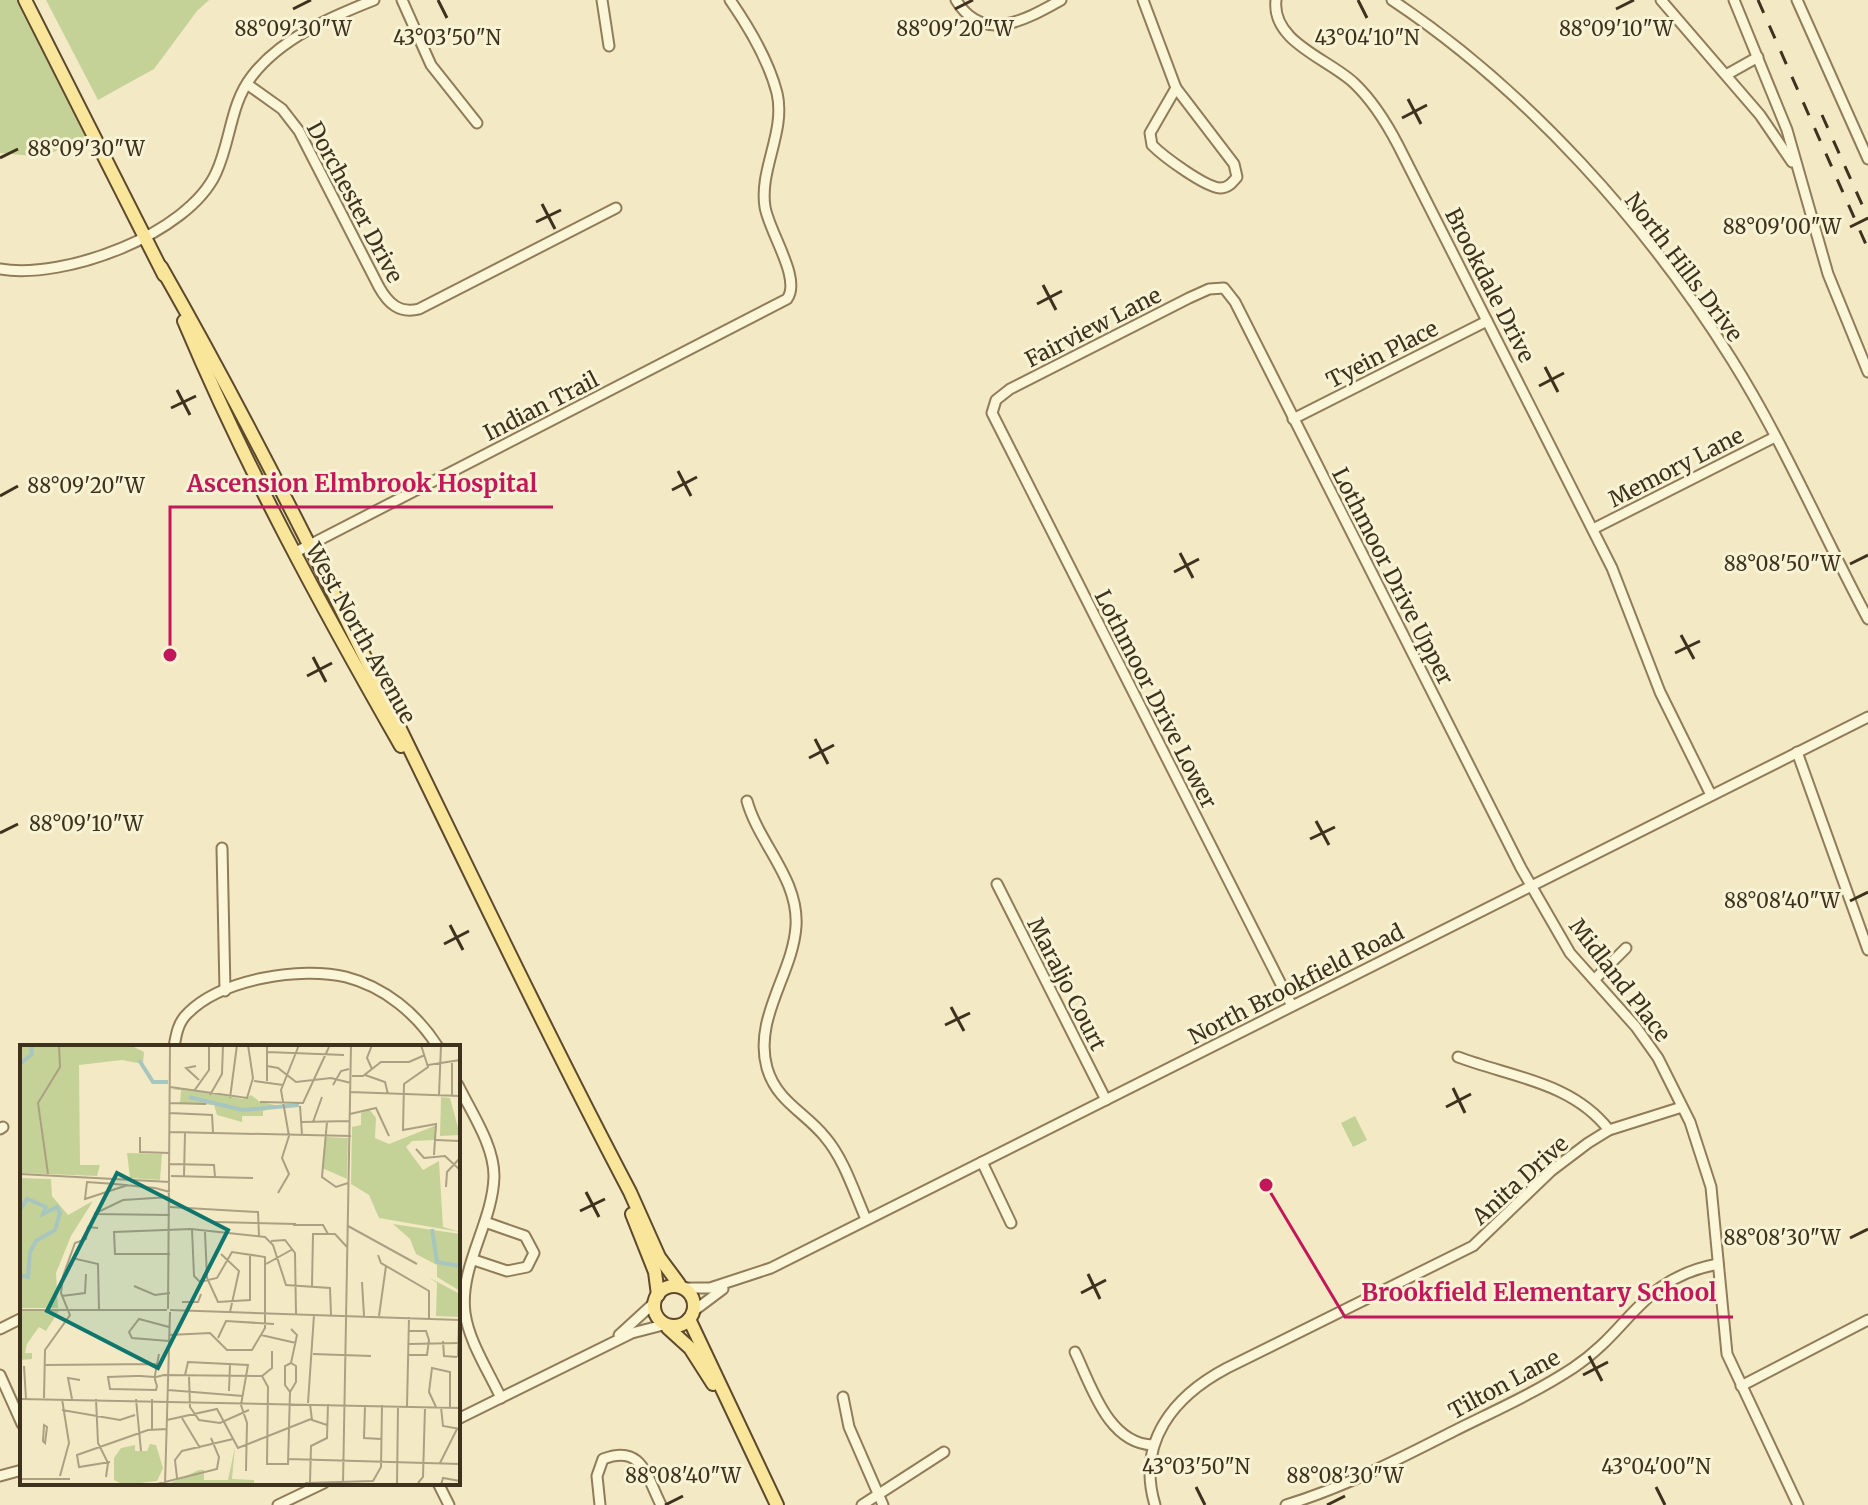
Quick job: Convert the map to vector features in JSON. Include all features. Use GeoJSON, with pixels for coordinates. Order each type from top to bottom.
{"type":"FeatureCollection","features":[{"type":"Feature","properties":{"kind":"main road","name":"West North Avenue"},"geometry":{"type":"LineString","coordinates":[[25,0],[308,546],[663,1264],[682,1286]]}},
{"type":"Feature","properties":{"kind":"main road","name":"West North Avenue"},"geometry":{"type":"LineString","coordinates":[[161,267],[229,424],[294,553],[328,619],[433,796]]}},
{"type":"Feature","properties":{"kind":"main road","name":"West North Avenue"},"geometry":{"type":"LineString","coordinates":[[618,1169],[656,1275],[657,1298]]}},
{"type":"Feature","properties":{"kind":"main road"},"geometry":{"type":"LineString","coordinates":[[743,1434],[696,1357],[655,1313],[657,1298],[666,1287],[682,1286],[691,1298],[690,1316],[777,1505]]}},
{"type":"Feature","properties":{"kind":"main road"},"geometry":{"type":"LineString","coordinates":[[665,1326],[676,1328],[690,1316]]}},
{"type":"Feature","properties":{"kind":"street"},"geometry":{"type":"LineString","coordinates":[[0,269],[54,270],[84,263],[176,219],[202,196],[215,175],[247,84],[277,50],[330,19],[374,0]]}},
{"type":"Feature","properties":{"kind":"street"},"geometry":{"type":"LineString","coordinates":[[402,0],[431,65],[477,123]]}},
{"type":"Feature","properties":{"kind":"street"},"geometry":{"type":"LineString","coordinates":[[602,0],[609,46]]}},
{"type":"Feature","properties":{"kind":"street","name":"Indian Trail"},"geometry":{"type":"LineString","coordinates":[[294,553],[787,299],[793,286],[770,228],[763,194],[778,103],[768,72],[730,0]]}},
{"type":"Feature","properties":{"kind":"street"},"geometry":{"type":"LineString","coordinates":[[956,0],[973,19],[998,26],[1019,22],[1061,0]]}},
{"type":"Feature","properties":{"kind":"street"},"geometry":{"type":"LineString","coordinates":[[1143,0],[1171,66],[1176,88],[1234,164],[1237,177],[1227,186],[1220,188],[1203,181],[1152,145],[1150,133],[1176,88]]}},
{"type":"Feature","properties":{"kind":"street","name":"Brookdale Drive"},"geometry":{"type":"LineString","coordinates":[[1276,0],[1276,15],[1286,33],[1344,74],[1377,109],[1593,529],[1628,605],[1660,692],[1711,795]]}},
{"type":"Feature","properties":{"kind":"street","name":"North Hills Drive"},"geometry":{"type":"LineString","coordinates":[[1392,0],[1492,75],[1553,135],[1618,209],[1713,331],[1775,437],[1868,619]]}},
{"type":"Feature","properties":{"kind":"street"},"geometry":{"type":"LineString","coordinates":[[1661,0],[1779,139],[1802,180]]}},
{"type":"Feature","properties":{"kind":"street"},"geometry":{"type":"LineString","coordinates":[[1734,0],[1787,130],[1828,274],[1868,372]]}},
{"type":"Feature","properties":{"kind":"street"},"geometry":{"type":"LineString","coordinates":[[1797,0],[1868,159]]}},
{"type":"Feature","properties":{"kind":"street"},"geometry":{"type":"LineString","coordinates":[[1726,75],[1758,57]]}},
{"type":"Feature","properties":{"kind":"street","name":"Dorchester Drive"},"geometry":{"type":"LineString","coordinates":[[247,84],[282,109],[299,131],[389,302],[410,311],[440,299],[616,208]]}},
{"type":"Feature","properties":{"kind":"street","name":"Fairview Lane"},"geometry":{"type":"LineString","coordinates":[[993,407],[996,400],[1010,389],[1189,298],[1217,287]]}},
{"type":"Feature","properties":{"kind":"street","name":"Lothmoor Drive Upper"},"geometry":{"type":"LineString","coordinates":[[1217,287],[1224,288],[1235,302],[1532,887]]}},
{"type":"Feature","properties":{"kind":"street","name":"Tyein Place"},"geometry":{"type":"LineString","coordinates":[[1293,419],[1487,321]]}},
{"type":"Feature","properties":{"kind":"street","name":"Lothmoor Drive Lower"},"geometry":{"type":"LineString","coordinates":[[993,407],[1001,433],[1292,1006]]}},
{"type":"Feature","properties":{"kind":"street","name":"Memory Lane"},"geometry":{"type":"LineString","coordinates":[[1593,529],[1775,437]]}},
{"type":"Feature","properties":{"kind":"street","name":"North Brookfield Road"},"geometry":{"type":"LineString","coordinates":[[682,1286],[702,1290],[771,1268],[1868,717]]}},
{"type":"Feature","properties":{"kind":"street"},"geometry":{"type":"LineString","coordinates":[[1797,752],[1868,950]]}},
{"type":"Feature","properties":{"kind":"street"},"geometry":{"type":"LineString","coordinates":[[747,801],[787,882],[795,909],[794,942],[765,1031],[768,1071],[785,1101],[827,1139],[866,1219]]}},
{"type":"Feature","properties":{"kind":"street"},"geometry":{"type":"LineString","coordinates":[[222,848],[225,991]]}},
{"type":"Feature","properties":{"kind":"street","name":"Maraljo Court"},"geometry":{"type":"LineString","coordinates":[[997,884],[1106,1100]]}},
{"type":"Feature","properties":{"kind":"street","name":"Midland Place"},"geometry":{"type":"LineString","coordinates":[[1532,887],[1570,953],[1595,979],[1658,1058],[1701,1151],[1711,1187],[1724,1344],[1798,1505]]}},
{"type":"Feature","properties":{"kind":"street"},"geometry":{"type":"LineString","coordinates":[[1595,979],[1626,948]]}},
{"type":"Feature","properties":{"kind":"street"},"geometry":{"type":"LineString","coordinates":[[174,1045],[177,1030],[188,1013],[225,991],[289,973],[348,977],[396,1000],[412,1014],[436,1045]]}},
{"type":"Feature","properties":{"kind":"street"},"geometry":{"type":"LineString","coordinates":[[1458,1057],[1556,1088],[1587,1108],[1609,1130]]}},
{"type":"Feature","properties":{"kind":"street"},"geometry":{"type":"LineString","coordinates":[[460,1089],[491,1157],[494,1176],[485,1222],[465,1287],[465,1316],[501,1398]]}},
{"type":"Feature","properties":{"kind":"street","name":"Anita Drive"},"geometry":{"type":"LineString","coordinates":[[1155,1505],[1150,1483],[1153,1445],[1176,1404],[1206,1379],[1473,1246],[1551,1171],[1609,1130],[1682,1107]]}},
{"type":"Feature","properties":{"kind":"street"},"geometry":{"type":"LineString","coordinates":[[982,1162],[1011,1223]]}},
{"type":"Feature","properties":{"kind":"street"},"geometry":{"type":"LineString","coordinates":[[474,1260],[515,1271],[527,1267],[534,1253],[525,1236],[485,1222]]}},
{"type":"Feature","properties":{"kind":"street","name":"Tilton Lane"},"geometry":{"type":"LineString","coordinates":[[1286,1505],[1355,1480],[1540,1388],[1599,1348],[1663,1283],[1693,1269],[1718,1264]]}},
{"type":"Feature","properties":{"kind":"street","name":"North Brookfield Road"},"geometry":{"type":"LineString","coordinates":[[690,1316],[709,1296],[739,1280]]}},
{"type":"Feature","properties":{"kind":"street"},"geometry":{"type":"LineString","coordinates":[[604,1347],[657,1298]]}},
{"type":"Feature","properties":{"kind":"street"},"geometry":{"type":"LineString","coordinates":[[0,1329],[20,1319]]}},
{"type":"Feature","properties":{"kind":"street"},"geometry":{"type":"LineString","coordinates":[[1741,1386],[1868,1320]]}},
{"type":"Feature","properties":{"kind":"street"},"geometry":{"type":"LineString","coordinates":[[460,1418],[642,1329],[665,1326]]}},
{"type":"Feature","properties":{"kind":"street"},"geometry":{"type":"LineString","coordinates":[[1075,1352],[1105,1412],[1120,1431],[1153,1445]]}},
{"type":"Feature","properties":{"kind":"street"},"geometry":{"type":"LineString","coordinates":[[0,1375],[20,1420]]}},
{"type":"Feature","properties":{"kind":"street"},"geometry":{"type":"LineString","coordinates":[[843,1397],[849,1427],[881,1500]]}},
{"type":"Feature","properties":{"kind":"street"},"geometry":{"type":"LineString","coordinates":[[600,1505],[597,1476],[603,1459],[620,1452],[633,1456],[643,1468],[661,1505]]}},
{"type":"Feature","properties":{"kind":"street"},"geometry":{"type":"LineString","coordinates":[[862,1505],[881,1500],[944,1452]]}},
{"type":"Feature","properties":{"kind":"street"},"geometry":{"type":"LineString","coordinates":[[0,1476],[20,1471]]}},
{"type":"Feature","properties":{"kind":"street"},"geometry":{"type":"LineString","coordinates":[[278,1505],[320,1485]]}},
{"type":"Feature","properties":{"kind":"street"},"geometry":{"type":"LineString","coordinates":[[439,1485],[449,1505]]}},
{"type":"Feature","properties":{"kind":"green space"},"geometry":{"type":"Polygon","coordinates":[[[0,0],[28,0],[97,130],[44,157],[0,153],[0,0]]]}},
{"type":"Feature","properties":{"kind":"green space"},"geometry":{"type":"Polygon","coordinates":[[[46,0],[209,0],[197,11],[154,69],[98,100],[46,0]]]}},
{"type":"Feature","properties":{"kind":"green space"},"geometry":{"type":"Polygon","coordinates":[[[1355,1116],[1367,1140],[1353,1147],[1341,1123],[1355,1116]]]}},
{"type":"Feature","properties":{"kind":"railway"},"geometry":{"type":"LineString","coordinates":[[1758,0],[1868,249]]}},
{"type":"Feature","properties":{"kind":"railway"},"geometry":{"type":"LineString","coordinates":[[1822,115],[1868,218]]}},
{"type":"Feature","properties":{"kind":"place","name":"Ascension Elmbrook Hospital"},"geometry":{"type":"Point","coordinates":[170,655]}},
{"type":"Feature","properties":{"kind":"place","name":"Brookfield Elementary School"},"geometry":{"type":"Point","coordinates":[1266,1185]}}]}
